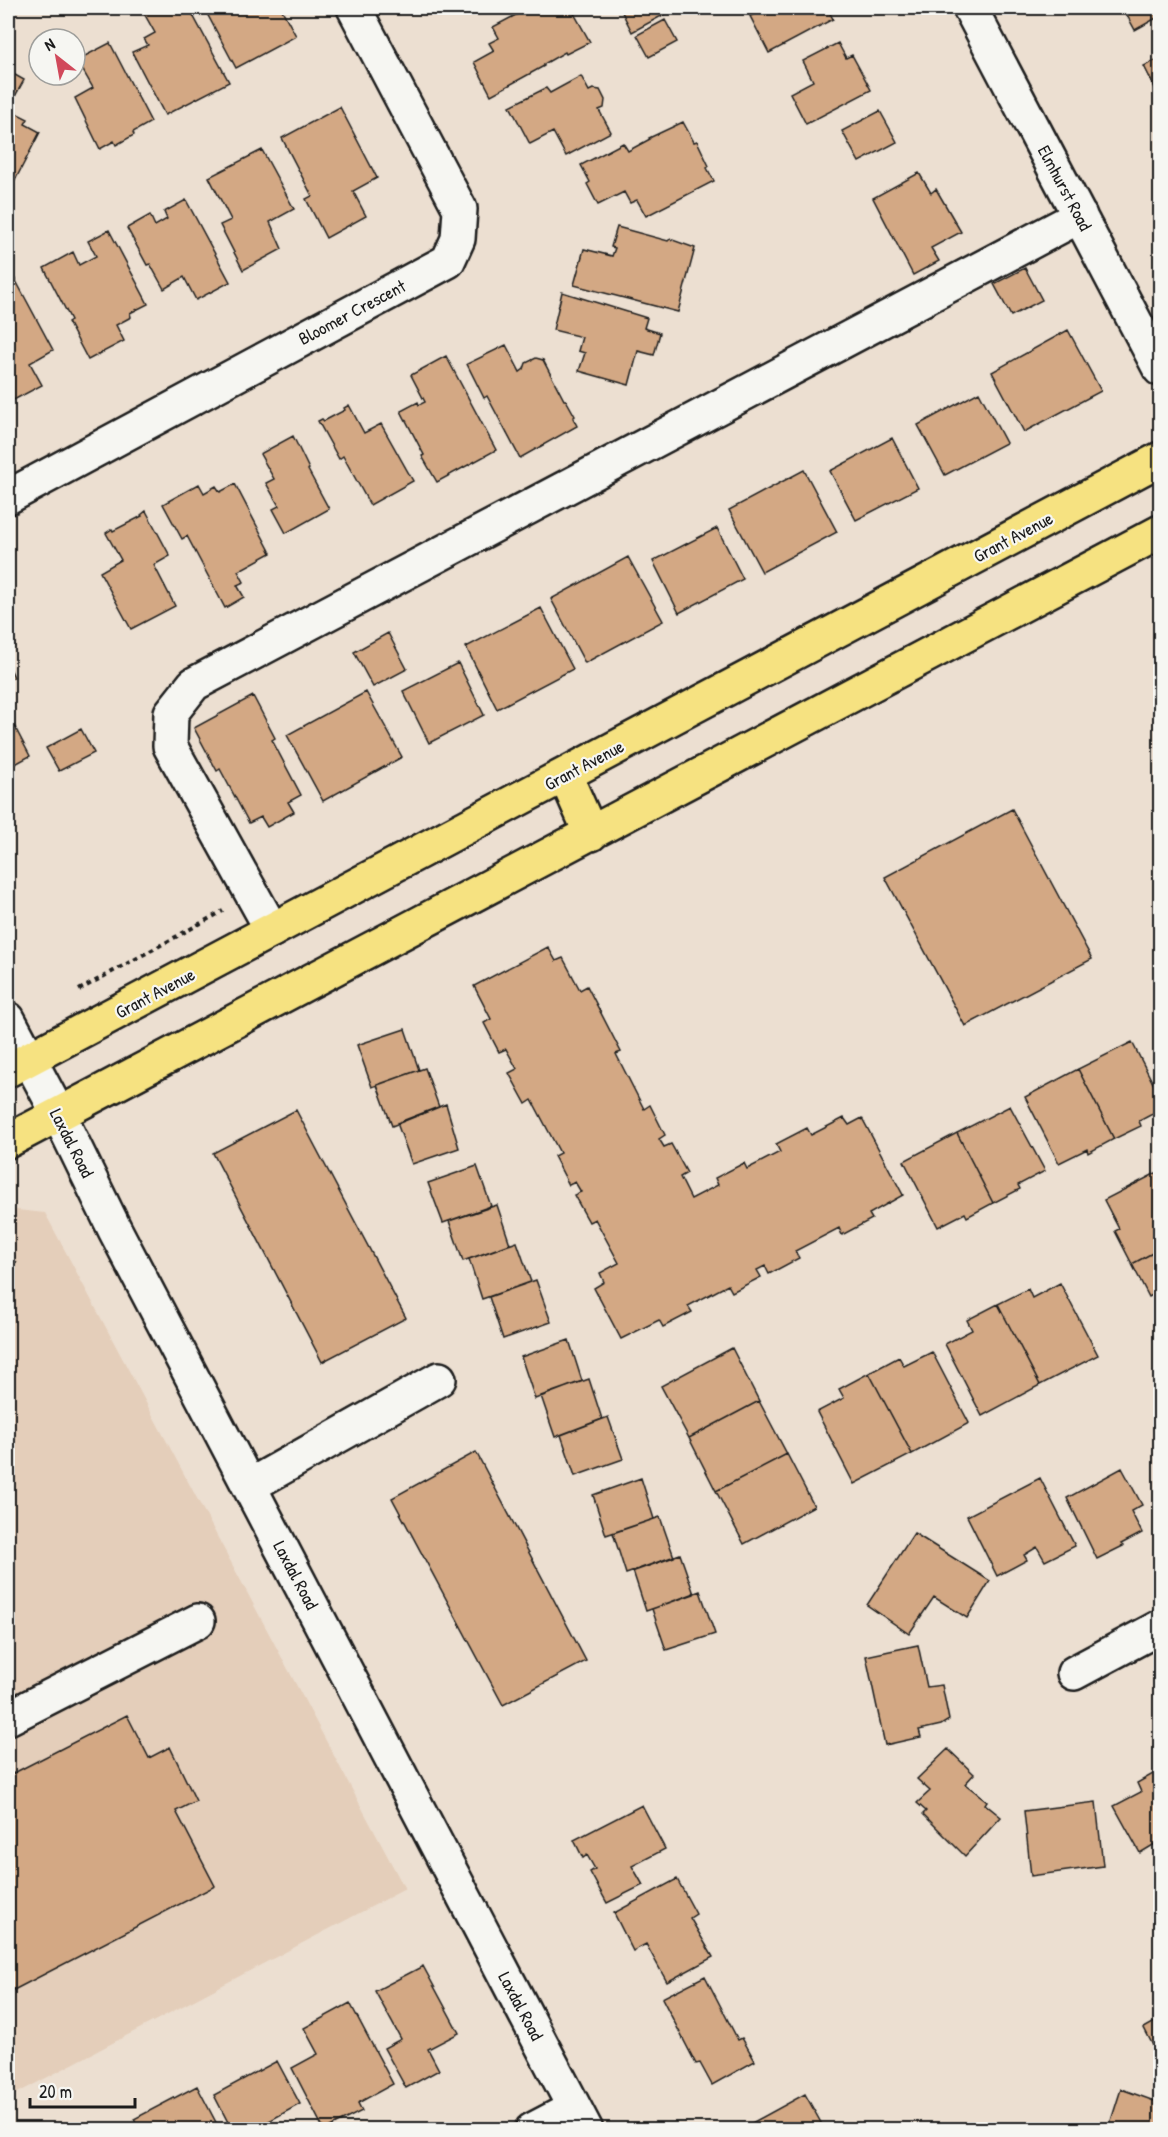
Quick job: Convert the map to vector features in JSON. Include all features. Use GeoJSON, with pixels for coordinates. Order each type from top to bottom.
{"type":"FeatureCollection","features":[{"type":"Feature","properties":{"kind":"main road","name":"Grant Avenue"},"geometry":{"type":"LineString","coordinates":[[18,1065],[1161,459]]}},
{"type":"Feature","properties":{"kind":"main road"},"geometry":{"type":"LineString","coordinates":[[8,1141],[1161,532]]}},
{"type":"Feature","properties":{"kind":"main road"},"geometry":{"type":"LineString","coordinates":[[565,775],[591,834]]}},
{"type":"Feature","properties":{"kind":"street","name":"Bloomer Crescent"},"geometry":{"type":"LineString","coordinates":[[8,497],[448,261],[458,239],[460,209],[354,8]]}},
{"type":"Feature","properties":{"kind":"street","name":"Elmhurst Road"},"geometry":{"type":"LineString","coordinates":[[970,8],[1161,369]]}},
{"type":"Feature","properties":{"kind":"street"},"geometry":{"type":"LineString","coordinates":[[272,930],[170,746],[171,713],[194,684],[1080,216]]}},
{"type":"Feature","properties":{"kind":"street","name":"Laxdal Road"},"geometry":{"type":"LineString","coordinates":[[8,1019],[18,1065],[58,1115],[115,1230],[580,2119]]}},
{"type":"Feature","properties":{"kind":"street"},"geometry":{"type":"LineString","coordinates":[[249,1486],[439,1379]]}},
{"type":"Feature","properties":{"kind":"street"},"geometry":{"type":"LineString","coordinates":[[8,1718],[198,1622]]}},
{"type":"Feature","properties":{"kind":"street"},"geometry":{"type":"LineString","coordinates":[[1074,1673],[1161,1626]]}},
{"type":"Feature","properties":{"kind":"street"},"geometry":{"type":"LineString","coordinates":[[532,2130],[580,2119]]}},
{"type":"Feature","properties":{"kind":"path"},"geometry":{"type":"LineString","coordinates":[[72,994],[252,895]]}},
{"type":"Feature","properties":{"kind":"path"},"geometry":{"type":"LineString","coordinates":[[8,1245],[16,1263]]}},
{"type":"Feature","properties":{"kind":"shaded area"},"geometry":{"type":"Polygon","coordinates":[[[8,1209],[45,1213],[405,1889],[8,2098],[8,1209]]]}},
{"type":"Feature","properties":{"kind":"building"},"geometry":{"type":"Polygon","coordinates":[[[141,8],[189,8],[229,82],[165,115],[132,52],[148,45],[144,39],[155,33],[141,8]]]}},
{"type":"Feature","properties":{"kind":"building"},"geometry":{"type":"Polygon","coordinates":[[[204,8],[281,8],[296,36],[236,68],[204,8]]]}},
{"type":"Feature","properties":{"kind":"building"},"geometry":{"type":"Polygon","coordinates":[[[529,8],[571,8],[590,42],[566,54],[565,52],[491,95],[474,62],[494,51],[489,43],[499,38],[493,27],[529,8]]]}},
{"type":"Feature","properties":{"kind":"building"},"geometry":{"type":"Polygon","coordinates":[[[620,8],[664,8],[667,13],[632,32],[620,8]]]}},
{"type":"Feature","properties":{"kind":"building"},"geometry":{"type":"Polygon","coordinates":[[[767,8],[827,8],[833,19],[769,53],[750,16],[767,8]]]}},
{"type":"Feature","properties":{"kind":"building"},"geometry":{"type":"Polygon","coordinates":[[[1123,8],[1160,8],[1160,16],[1135,30],[1123,8]]]}},
{"type":"Feature","properties":{"kind":"building"},"geometry":{"type":"Polygon","coordinates":[[[665,20],[677,42],[649,57],[637,35],[665,20]]]}},
{"type":"Feature","properties":{"kind":"building"},"geometry":{"type":"Polygon","coordinates":[[[110,43],[151,122],[116,145],[114,141],[100,149],[75,98],[93,88],[87,78],[87,55],[110,43]]]}},
{"type":"Feature","properties":{"kind":"building"},"geometry":{"type":"Polygon","coordinates":[[[838,43],[846,58],[852,55],[871,90],[806,124],[790,93],[813,81],[803,61],[838,43]]]}},
{"type":"Feature","properties":{"kind":"building"},"geometry":{"type":"Polygon","coordinates":[[[1160,58],[1160,98],[1144,66],[1160,58]]]}},
{"type":"Feature","properties":{"kind":"building"},"geometry":{"type":"Polygon","coordinates":[[[8,71],[24,80],[8,109],[8,71]]]}},
{"type":"Feature","properties":{"kind":"building"},"geometry":{"type":"Polygon","coordinates":[[[581,76],[589,91],[600,90],[605,100],[604,108],[599,110],[611,132],[566,156],[553,132],[530,144],[510,106],[546,88],[550,93],[581,76]]]}},
{"type":"Feature","properties":{"kind":"building"},"geometry":{"type":"Polygon","coordinates":[[[340,107],[377,178],[353,191],[366,216],[326,238],[306,199],[312,196],[282,138],[340,107]]]}},
{"type":"Feature","properties":{"kind":"building"},"geometry":{"type":"Polygon","coordinates":[[[8,109],[28,119],[25,124],[40,132],[8,194],[8,109]]]}},
{"type":"Feature","properties":{"kind":"building"},"geometry":{"type":"Polygon","coordinates":[[[880,111],[897,142],[859,162],[842,131],[880,111]]]}},
{"type":"Feature","properties":{"kind":"building"},"geometry":{"type":"Polygon","coordinates":[[[683,122],[694,142],[697,141],[714,181],[646,216],[637,200],[630,203],[624,192],[598,205],[587,184],[590,182],[581,165],[623,143],[628,151],[683,122]]]}},
{"type":"Feature","properties":{"kind":"building"},"geometry":{"type":"Polygon","coordinates":[[[262,150],[294,209],[270,222],[282,249],[243,270],[220,225],[231,220],[209,177],[262,150]]]}},
{"type":"Feature","properties":{"kind":"building"},"geometry":{"type":"Polygon","coordinates":[[[919,173],[931,193],[936,189],[961,232],[931,248],[939,261],[913,275],[873,198],[919,173]]]}},
{"type":"Feature","properties":{"kind":"building"},"geometry":{"type":"Polygon","coordinates":[[[186,200],[230,282],[196,300],[184,277],[164,289],[150,264],[147,265],[127,228],[150,215],[155,226],[167,219],[164,212],[186,200]]]}},
{"type":"Feature","properties":{"kind":"building"},"geometry":{"type":"Polygon","coordinates":[[[617,227],[668,241],[670,239],[695,248],[678,312],[574,285],[584,249],[612,256],[615,248],[611,247],[617,227]]]}},
{"type":"Feature","properties":{"kind":"building"},"geometry":{"type":"Polygon","coordinates":[[[109,230],[148,304],[130,313],[131,317],[116,325],[124,341],[88,360],[68,322],[71,320],[44,268],[73,252],[79,265],[96,256],[88,241],[109,230]]]}},
{"type":"Feature","properties":{"kind":"building"},"geometry":{"type":"Polygon","coordinates":[[[1025,268],[1042,300],[1011,316],[994,284],[1025,268]]]}},
{"type":"Feature","properties":{"kind":"building"},"geometry":{"type":"Polygon","coordinates":[[[15,279],[53,350],[30,363],[42,385],[8,403],[8,283],[15,279]]]}},
{"type":"Feature","properties":{"kind":"building"},"geometry":{"type":"Polygon","coordinates":[[[562,292],[647,318],[644,328],[660,333],[654,355],[638,351],[629,385],[579,371],[585,353],[578,351],[582,337],[553,330],[562,292]]]}},
{"type":"Feature","properties":{"kind":"building"},"geometry":{"type":"Polygon","coordinates":[[[1068,330],[1101,391],[1024,432],[992,372],[1068,330]]]}},
{"type":"Feature","properties":{"kind":"building"},"geometry":{"type":"Polygon","coordinates":[[[506,345],[520,372],[526,363],[536,358],[543,360],[575,416],[573,418],[577,426],[520,458],[487,396],[484,398],[467,364],[506,345]]]}},
{"type":"Feature","properties":{"kind":"building"},"geometry":{"type":"Polygon","coordinates":[[[446,356],[496,450],[437,482],[401,411],[418,402],[419,405],[425,402],[411,375],[446,356]]]}},
{"type":"Feature","properties":{"kind":"building"},"geometry":{"type":"Polygon","coordinates":[[[979,392],[1006,443],[945,475],[918,425],[979,392]]]}},
{"type":"Feature","properties":{"kind":"building"},"geometry":{"type":"Polygon","coordinates":[[[349,405],[364,433],[381,424],[413,481],[370,505],[343,456],[339,459],[318,421],[322,419],[324,421],[345,410],[344,408],[349,405]]]}},
{"type":"Feature","properties":{"kind":"building"},"geometry":{"type":"Polygon","coordinates":[[[293,436],[329,509],[286,533],[273,509],[279,506],[266,483],[274,479],[260,454],[293,436]]]}},
{"type":"Feature","properties":{"kind":"building"},"geometry":{"type":"Polygon","coordinates":[[[892,438],[918,488],[856,520],[830,471],[892,438]]]}},
{"type":"Feature","properties":{"kind":"building"},"geometry":{"type":"Polygon","coordinates":[[[804,470],[837,532],[762,572],[729,510],[804,470]]]}},
{"type":"Feature","properties":{"kind":"building"},"geometry":{"type":"Polygon","coordinates":[[[199,484],[204,493],[216,486],[220,492],[235,484],[271,553],[238,571],[244,582],[237,585],[244,597],[225,608],[187,536],[182,539],[163,504],[199,484]]]}},
{"type":"Feature","properties":{"kind":"building"},"geometry":{"type":"Polygon","coordinates":[[[146,511],[170,556],[154,565],[175,606],[131,629],[100,572],[121,560],[106,533],[142,516],[146,511]]]}},
{"type":"Feature","properties":{"kind":"building"},"geometry":{"type":"Polygon","coordinates":[[[717,528],[743,579],[679,613],[653,561],[717,528]]]}},
{"type":"Feature","properties":{"kind":"building"},"geometry":{"type":"Polygon","coordinates":[[[628,557],[663,621],[585,663],[551,599],[628,557]]]}},
{"type":"Feature","properties":{"kind":"building"},"geometry":{"type":"Polygon","coordinates":[[[541,608],[573,669],[497,709],[466,647],[541,608]]]}},
{"type":"Feature","properties":{"kind":"building"},"geometry":{"type":"Polygon","coordinates":[[[388,633],[407,669],[373,687],[354,652],[388,633]]]}},
{"type":"Feature","properties":{"kind":"building"},"geometry":{"type":"Polygon","coordinates":[[[458,663],[484,715],[429,743],[403,691],[458,663]]]}},
{"type":"Feature","properties":{"kind":"building"},"geometry":{"type":"Polygon","coordinates":[[[8,664],[14,677],[8,680],[8,664]]]}},
{"type":"Feature","properties":{"kind":"building"},"geometry":{"type":"Polygon","coordinates":[[[366,692],[402,757],[323,801],[287,735],[366,692]]]}},
{"type":"Feature","properties":{"kind":"building"},"geometry":{"type":"Polygon","coordinates":[[[253,696],[275,738],[272,740],[301,795],[288,802],[294,812],[267,827],[261,817],[249,823],[220,769],[217,771],[194,728],[253,696]]]}},
{"type":"Feature","properties":{"kind":"building"},"geometry":{"type":"Polygon","coordinates":[[[8,714],[30,756],[8,768],[8,714]]]}},
{"type":"Feature","properties":{"kind":"building"},"geometry":{"type":"Polygon","coordinates":[[[81,729],[94,753],[59,771],[46,748],[81,729]]]}},
{"type":"Feature","properties":{"kind":"building"},"geometry":{"type":"Polygon","coordinates":[[[1012,809],[1092,959],[965,1026],[885,877],[1012,809]]]}},
{"type":"Feature","properties":{"kind":"building"},"geometry":{"type":"Polygon","coordinates":[[[548,947],[556,961],[563,958],[580,990],[587,986],[621,1052],[616,1054],[644,1109],[650,1105],[665,1135],[659,1139],[664,1147],[671,1144],[687,1173],[680,1177],[691,1199],[718,1185],[715,1178],[744,1163],[747,1169],[780,1152],[776,1144],[807,1128],[811,1135],[844,1118],[849,1125],[862,1118],[903,1195],[869,1214],[872,1219],[842,1235],[839,1228],[795,1251],[799,1258],[769,1274],[765,1266],[757,1270],[761,1277],[732,1292],[728,1285],[688,1306],[692,1312],[663,1327],[659,1320],[621,1339],[594,1288],[604,1282],[600,1273],[619,1263],[595,1219],[589,1222],[574,1195],[581,1192],[575,1182],[569,1185],[554,1156],[560,1153],[532,1100],[526,1104],[509,1073],[517,1069],[506,1049],[499,1052],[484,1023],[491,1019],[474,986],[548,947]]]}},
{"type":"Feature","properties":{"kind":"building"},"geometry":{"type":"Polygon","coordinates":[[[405,1029],[419,1070],[372,1087],[357,1045],[405,1029]]]}},
{"type":"Feature","properties":{"kind":"building"},"geometry":{"type":"Polygon","coordinates":[[[1132,1042],[1160,1097],[1160,1110],[1139,1121],[1141,1126],[1114,1139],[1078,1069],[1132,1042]]]}},
{"type":"Feature","properties":{"kind":"building"},"geometry":{"type":"Polygon","coordinates":[[[425,1068],[439,1107],[392,1126],[377,1085],[425,1068]]]}},
{"type":"Feature","properties":{"kind":"building"},"geometry":{"type":"Polygon","coordinates":[[[1078,1069],[1114,1139],[1088,1153],[1087,1149],[1059,1163],[1025,1097],[1078,1069]]]}},
{"type":"Feature","properties":{"kind":"building"},"geometry":{"type":"Polygon","coordinates":[[[446,1104],[459,1148],[412,1164],[397,1123],[446,1104]]]}},
{"type":"Feature","properties":{"kind":"building"},"geometry":{"type":"Polygon","coordinates":[[[1010,1106],[1045,1171],[1018,1185],[1020,1189],[993,1203],[957,1133],[1010,1106]]]}},
{"type":"Feature","properties":{"kind":"building"},"geometry":{"type":"Polygon","coordinates":[[[296,1110],[406,1318],[322,1362],[213,1153],[296,1110]]]}},
{"type":"Feature","properties":{"kind":"building"},"geometry":{"type":"Polygon","coordinates":[[[957,1133],[993,1203],[967,1217],[965,1213],[938,1227],[904,1161],[957,1133]]]}},
{"type":"Feature","properties":{"kind":"building"},"geometry":{"type":"Polygon","coordinates":[[[477,1166],[491,1206],[443,1223],[428,1183],[477,1166]]]}},
{"type":"Feature","properties":{"kind":"building"},"geometry":{"type":"Polygon","coordinates":[[[1160,1171],[1160,1249],[1132,1264],[1115,1231],[1119,1229],[1104,1200],[1160,1171]]]}},
{"type":"Feature","properties":{"kind":"building"},"geometry":{"type":"Polygon","coordinates":[[[497,1205],[510,1244],[463,1261],[449,1221],[497,1205]]]}},
{"type":"Feature","properties":{"kind":"building"},"geometry":{"type":"Polygon","coordinates":[[[517,1242],[531,1282],[482,1299],[469,1259],[517,1242]]]}},
{"type":"Feature","properties":{"kind":"building"},"geometry":{"type":"Polygon","coordinates":[[[1160,1249],[1160,1306],[1154,1294],[1149,1297],[1132,1264],[1160,1249]]]}},
{"type":"Feature","properties":{"kind":"building"},"geometry":{"type":"Polygon","coordinates":[[[536,1280],[551,1322],[503,1339],[489,1297],[536,1280]]]}},
{"type":"Feature","properties":{"kind":"building"},"geometry":{"type":"Polygon","coordinates":[[[1060,1283],[1098,1355],[1040,1385],[998,1304],[1028,1289],[1032,1298],[1060,1283]]]}},
{"type":"Feature","properties":{"kind":"building"},"geometry":{"type":"Polygon","coordinates":[[[998,1304],[1040,1385],[982,1416],[945,1344],[972,1330],[967,1320],[998,1304]]]}},
{"type":"Feature","properties":{"kind":"building"},"geometry":{"type":"Polygon","coordinates":[[[569,1340],[582,1381],[535,1399],[521,1357],[569,1340]]]}},
{"type":"Feature","properties":{"kind":"building"},"geometry":{"type":"Polygon","coordinates":[[[732,1348],[759,1401],[689,1438],[661,1386],[732,1348]]]}},
{"type":"Feature","properties":{"kind":"building"},"geometry":{"type":"Polygon","coordinates":[[[932,1352],[969,1423],[912,1454],[869,1373],[899,1357],[904,1366],[932,1352]]]}},
{"type":"Feature","properties":{"kind":"building"},"geometry":{"type":"Polygon","coordinates":[[[869,1373],[912,1454],[854,1484],[817,1412],[844,1398],[839,1389],[869,1373]]]}},
{"type":"Feature","properties":{"kind":"building"},"geometry":{"type":"Polygon","coordinates":[[[589,1379],[602,1419],[555,1437],[541,1396],[589,1379]]]}},
{"type":"Feature","properties":{"kind":"building"},"geometry":{"type":"Polygon","coordinates":[[[759,1401],[787,1454],[716,1491],[689,1438],[759,1401]]]}},
{"type":"Feature","properties":{"kind":"building"},"geometry":{"type":"Polygon","coordinates":[[[608,1417],[623,1459],[575,1476],[561,1435],[608,1417]]]}},
{"type":"Feature","properties":{"kind":"building"},"geometry":{"type":"Polygon","coordinates":[[[476,1452],[586,1661],[503,1705],[392,1498],[476,1452]]]}},
{"type":"Feature","properties":{"kind":"building"},"geometry":{"type":"Polygon","coordinates":[[[787,1454],[814,1506],[744,1544],[716,1491],[787,1454]]]}},
{"type":"Feature","properties":{"kind":"building"},"geometry":{"type":"Polygon","coordinates":[[[1122,1468],[1142,1505],[1131,1511],[1142,1533],[1097,1559],[1067,1498],[1122,1468]]]}},
{"type":"Feature","properties":{"kind":"building"},"geometry":{"type":"Polygon","coordinates":[[[641,1478],[654,1519],[606,1535],[593,1495],[641,1478]]]}},
{"type":"Feature","properties":{"kind":"building"},"geometry":{"type":"Polygon","coordinates":[[[1040,1478],[1075,1546],[1045,1561],[1037,1547],[1024,1555],[1027,1560],[997,1576],[967,1516],[1040,1478]]]}},
{"type":"Feature","properties":{"kind":"building"},"geometry":{"type":"Polygon","coordinates":[[[660,1517],[674,1557],[626,1574],[613,1533],[660,1517]]]}},
{"type":"Feature","properties":{"kind":"building"},"geometry":{"type":"Polygon","coordinates":[[[914,1533],[990,1581],[967,1618],[934,1597],[909,1634],[867,1605],[914,1533]]]}},
{"type":"Feature","properties":{"kind":"building"},"geometry":{"type":"Polygon","coordinates":[[[680,1554],[694,1594],[646,1611],[633,1571],[680,1554]]]}},
{"type":"Feature","properties":{"kind":"building"},"geometry":{"type":"Polygon","coordinates":[[[700,1591],[715,1634],[666,1650],[652,1609],[700,1591]]]}},
{"type":"Feature","properties":{"kind":"building"},"geometry":{"type":"Polygon","coordinates":[[[918,1645],[927,1687],[942,1685],[949,1720],[941,1725],[919,1730],[921,1737],[885,1745],[866,1656],[918,1645]]]}},
{"type":"Feature","properties":{"kind":"building"},"geometry":{"type":"Polygon","coordinates":[[[127,1715],[149,1758],[170,1747],[196,1801],[176,1811],[215,1886],[8,1993],[8,1776],[127,1715]]]}},
{"type":"Feature","properties":{"kind":"building"},"geometry":{"type":"Polygon","coordinates":[[[948,1749],[974,1774],[965,1784],[987,1801],[985,1804],[1001,1817],[965,1856],[923,1814],[926,1811],[917,1803],[930,1791],[917,1779],[948,1749]]]}},
{"type":"Feature","properties":{"kind":"building"},"geometry":{"type":"Polygon","coordinates":[[[1160,1770],[1160,1841],[1140,1853],[1114,1806],[1141,1792],[1137,1783],[1160,1770]]]}},
{"type":"Feature","properties":{"kind":"building"},"geometry":{"type":"Polygon","coordinates":[[[1096,1802],[1103,1866],[1031,1876],[1024,1811],[1096,1802]]]}},
{"type":"Feature","properties":{"kind":"building"},"geometry":{"type":"Polygon","coordinates":[[[642,1805],[665,1849],[632,1866],[643,1885],[607,1903],[590,1872],[595,1869],[587,1855],[583,1858],[574,1840],[642,1805]]]}},
{"type":"Feature","properties":{"kind":"building"},"geometry":{"type":"Polygon","coordinates":[[[677,1879],[696,1914],[690,1918],[713,1957],[667,1982],[646,1944],[633,1951],[614,1913],[677,1879]]]}},
{"type":"Feature","properties":{"kind":"building"},"geometry":{"type":"Polygon","coordinates":[[[423,1966],[459,2033],[428,2049],[439,2070],[406,2088],[384,2048],[401,2039],[375,1991],[423,1966]]]}},
{"type":"Feature","properties":{"kind":"building"},"geometry":{"type":"Polygon","coordinates":[[[705,1976],[738,2040],[742,2038],[755,2061],[712,2085],[700,2063],[696,2064],[662,1998],[705,1976]]]}},
{"type":"Feature","properties":{"kind":"building"},"geometry":{"type":"Polygon","coordinates":[[[350,2003],[393,2084],[358,2103],[362,2111],[324,2130],[292,2068],[318,2054],[304,2028],[350,2003]]]}},
{"type":"Feature","properties":{"kind":"building"},"geometry":{"type":"Polygon","coordinates":[[[1160,2019],[1160,2059],[1144,2028],[1160,2019]]]}},
{"type":"Feature","properties":{"kind":"building"},"geometry":{"type":"Polygon","coordinates":[[[277,2061],[300,2104],[269,2121],[273,2130],[232,2130],[214,2095],[277,2061]]]}},
{"type":"Feature","properties":{"kind":"building"},"geometry":{"type":"Polygon","coordinates":[[[197,2086],[220,2130],[139,2130],[134,2119],[197,2086]]]}},
{"type":"Feature","properties":{"kind":"building"},"geometry":{"type":"Polygon","coordinates":[[[1121,2089],[1160,2103],[1160,2130],[1108,2130],[1121,2089]]]}},
{"type":"Feature","properties":{"kind":"building"},"geometry":{"type":"Polygon","coordinates":[[[805,2094],[825,2130],[739,2130],[805,2094]]]}}]}
